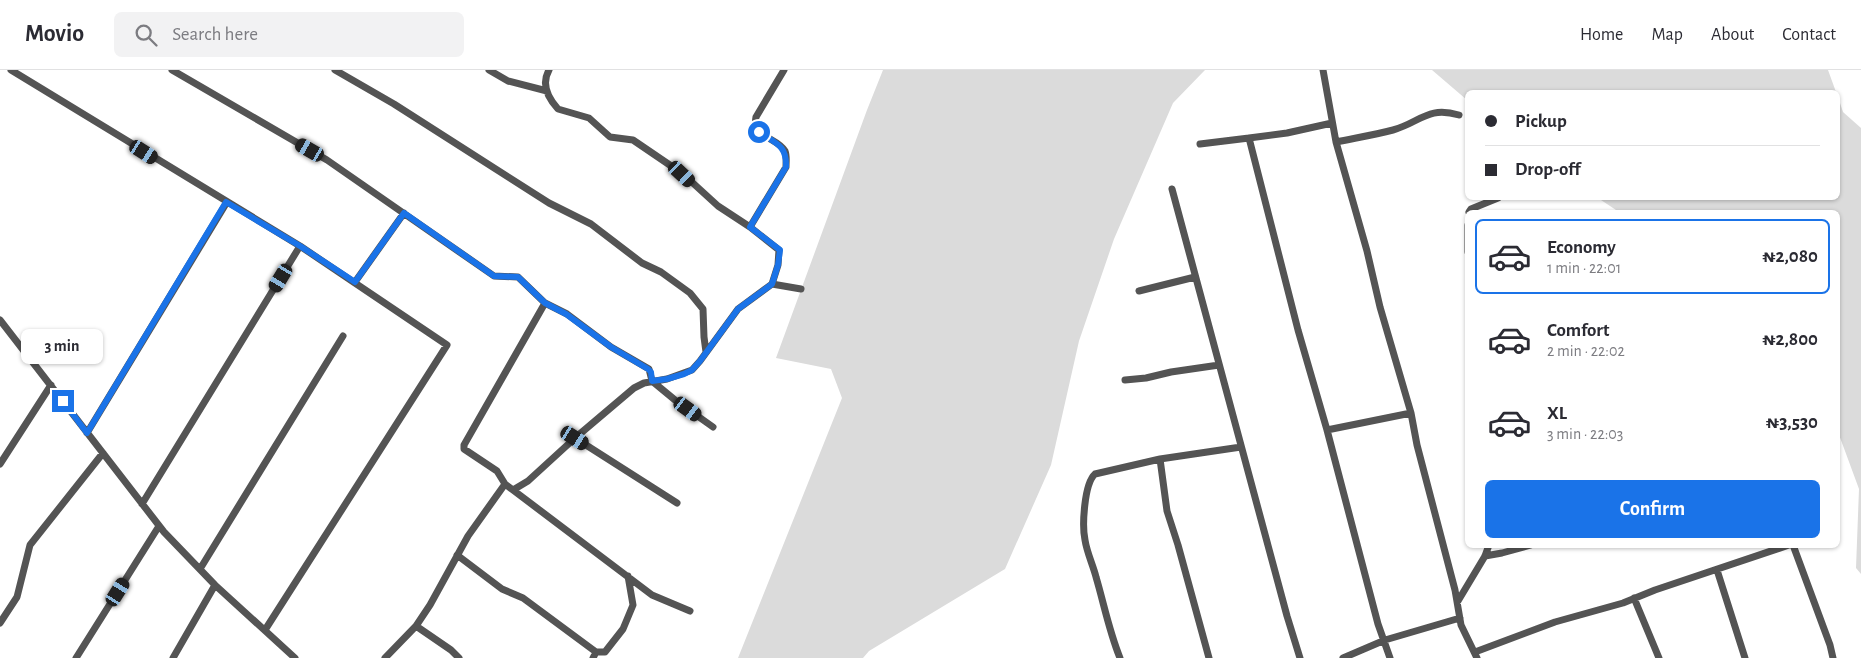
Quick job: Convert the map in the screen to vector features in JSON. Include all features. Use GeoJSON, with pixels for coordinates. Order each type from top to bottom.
{"type":"FeatureCollection","features":[{"type":"Feature","properties":{"kind":"street"},"geometry":{"type":"LineString","coordinates":[[11,70],[300,246],[447,345],[265,630]]}},
{"type":"Feature","properties":{"kind":"street"},"geometry":{"type":"LineString","coordinates":[[172,70],[327,160],[494,276],[518,277],[545,303],[566,314],[611,347],[648,369],[651,372],[652,381],[713,428]]}},
{"type":"Feature","properties":{"kind":"street"},"geometry":{"type":"LineString","coordinates":[[335,70],[394,104],[549,203],[591,224],[642,264],[661,272],[690,293],[703,309],[706,352]]}},
{"type":"Feature","properties":{"kind":"street"},"geometry":{"type":"LineString","coordinates":[[489,70],[508,82],[546,91]]}},
{"type":"Feature","properties":{"kind":"street"},"geometry":{"type":"LineString","coordinates":[[513,490],[528,481],[634,388],[692,370],[738,309],[772,284],[780,250],[718,206],[682,174],[633,140],[610,137],[589,118],[558,109],[546,91],[545,83],[549,70]]}},
{"type":"Feature","properties":{"kind":"street"},"geometry":{"type":"LineString","coordinates":[[750,227],[786,167],[785,152],[759,132],[755,122],[756,117],[784,70]]}},
{"type":"Feature","properties":{"kind":"street"},"geometry":{"type":"LineString","coordinates":[[1323,70],[1336,142],[1410,413],[1416,445],[1458,601],[1460,618],[1466,636],[1476,655],[1555,622],[1623,603],[1779,548]]}},
{"type":"Feature","properties":{"kind":"street"},"geometry":{"type":"LineString","coordinates":[[1336,142],[1398,129],[1432,113],[1443,111],[1459,115]]}},
{"type":"Feature","properties":{"kind":"street"},"geometry":{"type":"LineString","coordinates":[[1200,144],[1287,133],[1332,123]]}},
{"type":"Feature","properties":{"kind":"street"},"geometry":{"type":"LineString","coordinates":[[1249,138],[1298,330],[1327,430],[1378,624],[1390,658]]}},
{"type":"Feature","properties":{"kind":"street"},"geometry":{"type":"LineString","coordinates":[[1172,189],[1240,447],[1300,658]]}},
{"type":"Feature","properties":{"kind":"street"},"geometry":{"type":"LineString","coordinates":[[1470,210],[1492,200]]}},
{"type":"Feature","properties":{"kind":"street"},"geometry":{"type":"LineString","coordinates":[[87,433],[226,202]]}},
{"type":"Feature","properties":{"kind":"street"},"geometry":{"type":"LineString","coordinates":[[355,282],[404,213]]}},
{"type":"Feature","properties":{"kind":"street"},"geometry":{"type":"LineString","coordinates":[[142,504],[300,246]]}},
{"type":"Feature","properties":{"kind":"street"},"geometry":{"type":"LineString","coordinates":[[1139,291],[1195,276]]}},
{"type":"Feature","properties":{"kind":"street"},"geometry":{"type":"LineString","coordinates":[[772,284],[801,289]]}},
{"type":"Feature","properties":{"kind":"street"},"geometry":{"type":"LineString","coordinates":[[545,303],[464,445],[466,451],[497,471],[505,484],[652,595],[690,611]]}},
{"type":"Feature","properties":{"kind":"street"},"geometry":{"type":"LineString","coordinates":[[0,320],[159,526],[215,585],[295,658]]}},
{"type":"Feature","properties":{"kind":"street"},"geometry":{"type":"LineString","coordinates":[[200,569],[343,336]]}},
{"type":"Feature","properties":{"kind":"street"},"geometry":{"type":"LineString","coordinates":[[1125,380],[1219,366]]}},
{"type":"Feature","properties":{"kind":"street"},"geometry":{"type":"LineString","coordinates":[[0,464],[51,385]]}},
{"type":"Feature","properties":{"kind":"street"},"geometry":{"type":"LineString","coordinates":[[1327,430],[1410,413]]}},
{"type":"Feature","properties":{"kind":"street"},"geometry":{"type":"LineString","coordinates":[[575,438],[677,504]]}},
{"type":"Feature","properties":{"kind":"street"},"geometry":{"type":"LineString","coordinates":[[1120,658],[1112,638],[1084,539],[1087,490],[1092,477],[1095,474],[1160,459],[1240,447]]}},
{"type":"Feature","properties":{"kind":"street"},"geometry":{"type":"LineString","coordinates":[[0,623],[17,597],[30,545],[103,453]]}},
{"type":"Feature","properties":{"kind":"street"},"geometry":{"type":"LineString","coordinates":[[1160,459],[1166,512],[1178,544],[1209,658]]}},
{"type":"Feature","properties":{"kind":"street"},"geometry":{"type":"LineString","coordinates":[[385,658],[416,626],[430,605],[468,536],[505,484]]}},
{"type":"Feature","properties":{"kind":"street"},"geometry":{"type":"LineString","coordinates":[[76,658],[159,526]]}},
{"type":"Feature","properties":{"kind":"street"},"geometry":{"type":"LineString","coordinates":[[1458,601],[1485,556],[1487,548]]}},
{"type":"Feature","properties":{"kind":"street"},"geometry":{"type":"LineString","coordinates":[[1485,556],[1520,548]]}},
{"type":"Feature","properties":{"kind":"street"},"geometry":{"type":"LineString","coordinates":[[1794,548],[1830,644],[1833,658]]}},
{"type":"Feature","properties":{"kind":"street"},"geometry":{"type":"LineString","coordinates":[[457,555],[502,589],[523,598],[595,655],[605,652],[623,629],[634,605],[628,576]]}},
{"type":"Feature","properties":{"kind":"street"},"geometry":{"type":"LineString","coordinates":[[1717,570],[1745,658]]}},
{"type":"Feature","properties":{"kind":"street"},"geometry":{"type":"LineString","coordinates":[[173,658],[215,585]]}},
{"type":"Feature","properties":{"kind":"street"},"geometry":{"type":"LineString","coordinates":[[1634,598],[1659,658]]}},
{"type":"Feature","properties":{"kind":"street"},"geometry":{"type":"LineString","coordinates":[[1343,658],[1385,640],[1460,618]]}},
{"type":"Feature","properties":{"kind":"street"},"geometry":{"type":"LineString","coordinates":[[416,626],[451,650],[459,658]]}},
{"type":"Feature","properties":{"kind":"shaded area"},"geometry":{"type":"Polygon","coordinates":[[[883,70],[1205,70],[1173,103],[1114,239],[1079,341],[1051,465],[1005,569],[869,651],[863,658],[738,658],[842,398],[831,369],[776,358],[883,70]]]}},
{"type":"Feature","properties":{"kind":"shaded area"},"geometry":{"type":"Polygon","coordinates":[[[1432,70],[1828,70],[1835,90],[1465,90],[1465,98],[1432,70]]]}},
{"type":"Feature","properties":{"kind":"shaded area"},"geometry":{"type":"Polygon","coordinates":[[[1840,103],[1843,112],[1861,128],[1861,574],[1856,568],[1859,489],[1840,437],[1840,210],[1616,210],[1601,200],[1840,200],[1840,103]]]}},
{"type":"Feature","properties":{"kind":"route"},"geometry":{"type":"LineString","coordinates":[[63,401],[87,433],[226,202],[300,246],[355,282],[404,213],[494,276],[518,277],[545,303],[558,308],[611,347],[648,369],[651,372],[652,381],[684,374],[692,370],[700,361],[738,309],[772,284],[776,275],[780,250],[750,227],[786,167],[786,157],[782,148],[759,132]]}}]}
